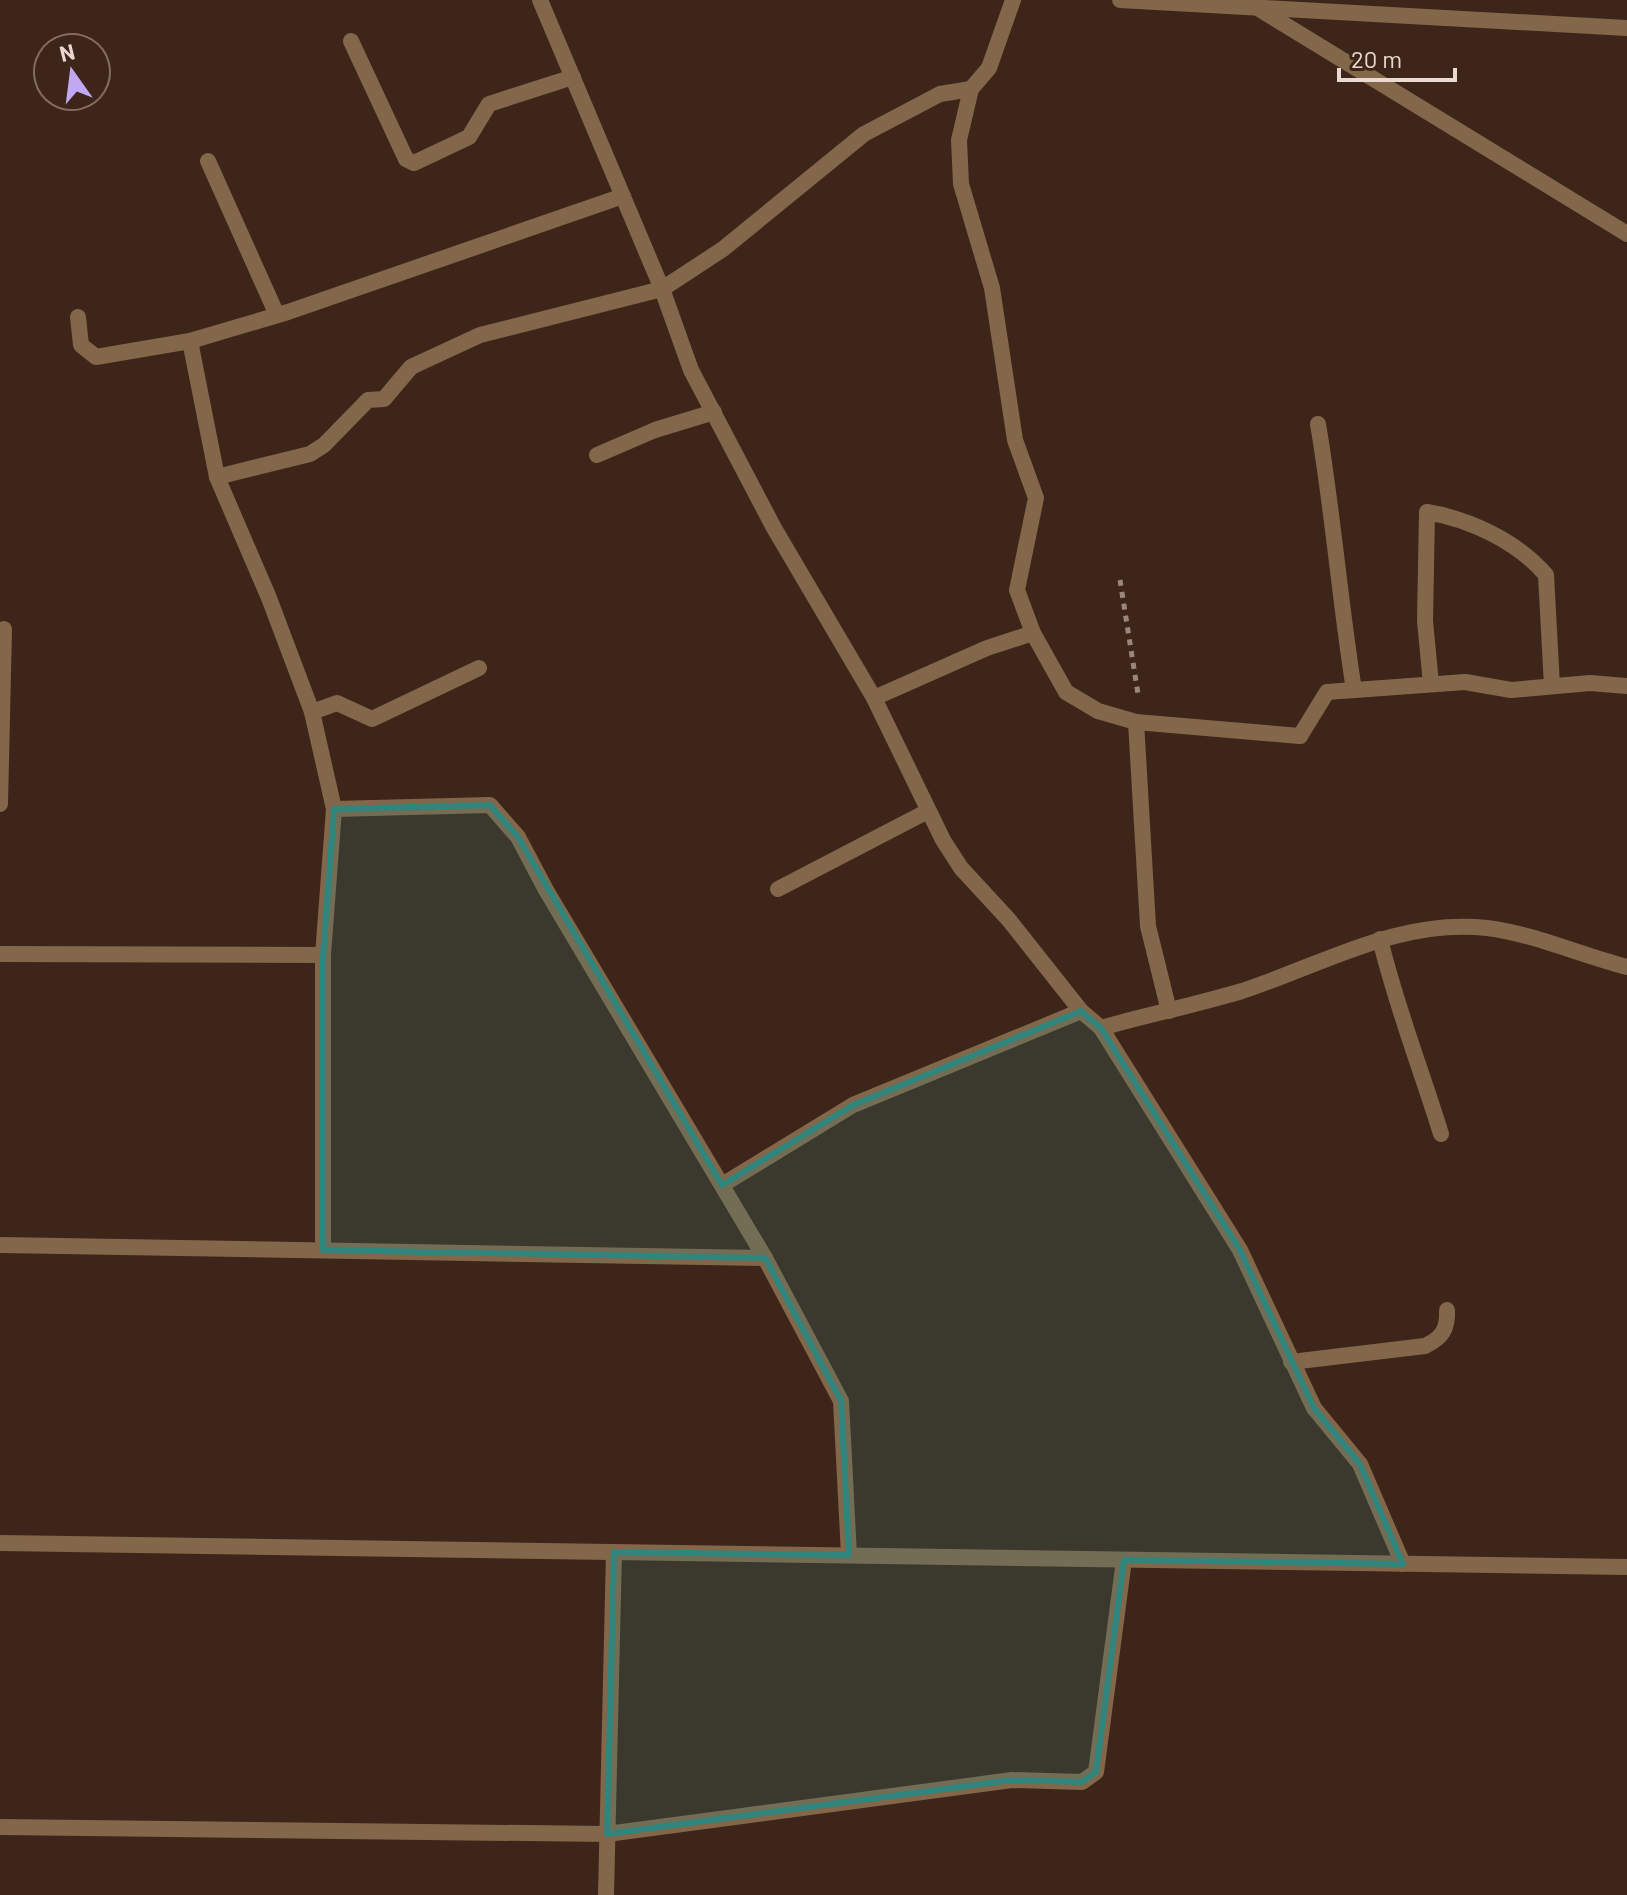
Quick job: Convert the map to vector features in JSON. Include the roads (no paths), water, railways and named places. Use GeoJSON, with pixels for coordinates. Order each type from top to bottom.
{"type":"FeatureCollection","features":[{"type":"Feature","properties":{"kind":"street"},"geometry":{"type":"LineString","coordinates":[[540,0],[662,289],[691,370],[774,528],[874,698],[928,811],[961,868],[1009,920],[1081,1011],[1101,1028],[1240,1250],[1314,1408],[1360,1464],[1403,1564]]}},
{"type":"Feature","properties":{"kind":"street"},"geometry":{"type":"LineString","coordinates":[[1013,0],[989,68],[971,89],[959,140],[961,184],[992,288],[1015,440],[1036,498],[1017,590],[1033,633],[1066,692],[1098,711],[1136,722],[1300,736],[1327,692],[1465,682],[1511,690],[1590,683],[1627,686]]}},
{"type":"Feature","properties":{"kind":"street"},"geometry":{"type":"LineString","coordinates":[[1120,0],[1627,28]]}},
{"type":"Feature","properties":{"kind":"street"},"geometry":{"type":"LineString","coordinates":[[1255,7],[1627,234]]}},
{"type":"Feature","properties":{"kind":"street"},"geometry":{"type":"LineString","coordinates":[[351,41],[406,159],[414,163],[469,137],[489,104],[573,77]]}},
{"type":"Feature","properties":{"kind":"street"},"geometry":{"type":"LineString","coordinates":[[217,477],[310,454],[324,445],[368,400],[384,399],[411,367],[480,335],[662,289],[723,249],[864,134],[940,94],[971,89]]}},
{"type":"Feature","properties":{"kind":"street"},"geometry":{"type":"LineString","coordinates":[[208,161],[277,315]]}},
{"type":"Feature","properties":{"kind":"street"},"geometry":{"type":"LineString","coordinates":[[78,317],[81,345],[96,357],[190,341],[277,315],[623,196]]}},
{"type":"Feature","properties":{"kind":"street"},"geometry":{"type":"LineString","coordinates":[[190,341],[217,477],[269,598],[312,712],[334,809],[323,955],[323,1250]]}},
{"type":"Feature","properties":{"kind":"street"},"geometry":{"type":"LineString","coordinates":[[597,455],[655,430],[714,412]]}},
{"type":"Feature","properties":{"kind":"street"},"geometry":{"type":"LineString","coordinates":[[1318,424],[1331,503],[1338,594],[1354,690]]}},
{"type":"Feature","properties":{"kind":"street"},"geometry":{"type":"LineString","coordinates":[[1431,684],[1425,621],[1427,512],[1463,518],[1535,562],[1546,575],[1552,686]]}},
{"type":"Feature","properties":{"kind":"street"},"geometry":{"type":"LineString","coordinates":[[0,804],[4,629]]}},
{"type":"Feature","properties":{"kind":"street"},"geometry":{"type":"LineString","coordinates":[[874,698],[987,648],[1033,633]]}},
{"type":"Feature","properties":{"kind":"street"},"geometry":{"type":"LineString","coordinates":[[312,712],[337,703],[372,719],[479,668]]}},
{"type":"Feature","properties":{"kind":"street"},"geometry":{"type":"LineString","coordinates":[[1136,722],[1148,926],[1169,1011]]}},
{"type":"Feature","properties":{"kind":"street"},"geometry":{"type":"LineString","coordinates":[[334,809],[490,805],[518,837],[546,890],[765,1258],[841,1401],[849,1555]]}},
{"type":"Feature","properties":{"kind":"street"},"geometry":{"type":"LineString","coordinates":[[778,889],[928,811]]}},
{"type":"Feature","properties":{"kind":"street"},"geometry":{"type":"LineString","coordinates":[[1101,1028],[1244,990],[1380,939],[1415,932],[1483,928],[1520,934],[1627,967]]}},
{"type":"Feature","properties":{"kind":"street"},"geometry":{"type":"LineString","coordinates":[[1380,939],[1398,1011],[1412,1041],[1441,1134]]}},
{"type":"Feature","properties":{"kind":"street"},"geometry":{"type":"LineString","coordinates":[[0,954],[323,955]]}},
{"type":"Feature","properties":{"kind":"street"},"geometry":{"type":"LineString","coordinates":[[722,1185],[853,1105],[1081,1011]]}},
{"type":"Feature","properties":{"kind":"street"},"geometry":{"type":"LineString","coordinates":[[0,1245],[765,1258]]}},
{"type":"Feature","properties":{"kind":"street"},"geometry":{"type":"LineString","coordinates":[[1291,1362],[1425,1346],[1439,1339],[1448,1323],[1447,1310]]}},
{"type":"Feature","properties":{"kind":"street"},"geometry":{"type":"LineString","coordinates":[[0,1543],[1627,1567]]}},
{"type":"Feature","properties":{"kind":"street"},"geometry":{"type":"LineString","coordinates":[[606,1895],[614,1552]]}},
{"type":"Feature","properties":{"kind":"street"},"geometry":{"type":"LineString","coordinates":[[0,1827],[607,1834],[1012,1780],[1082,1782],[1096,1772],[1124,1560]]}}]}
